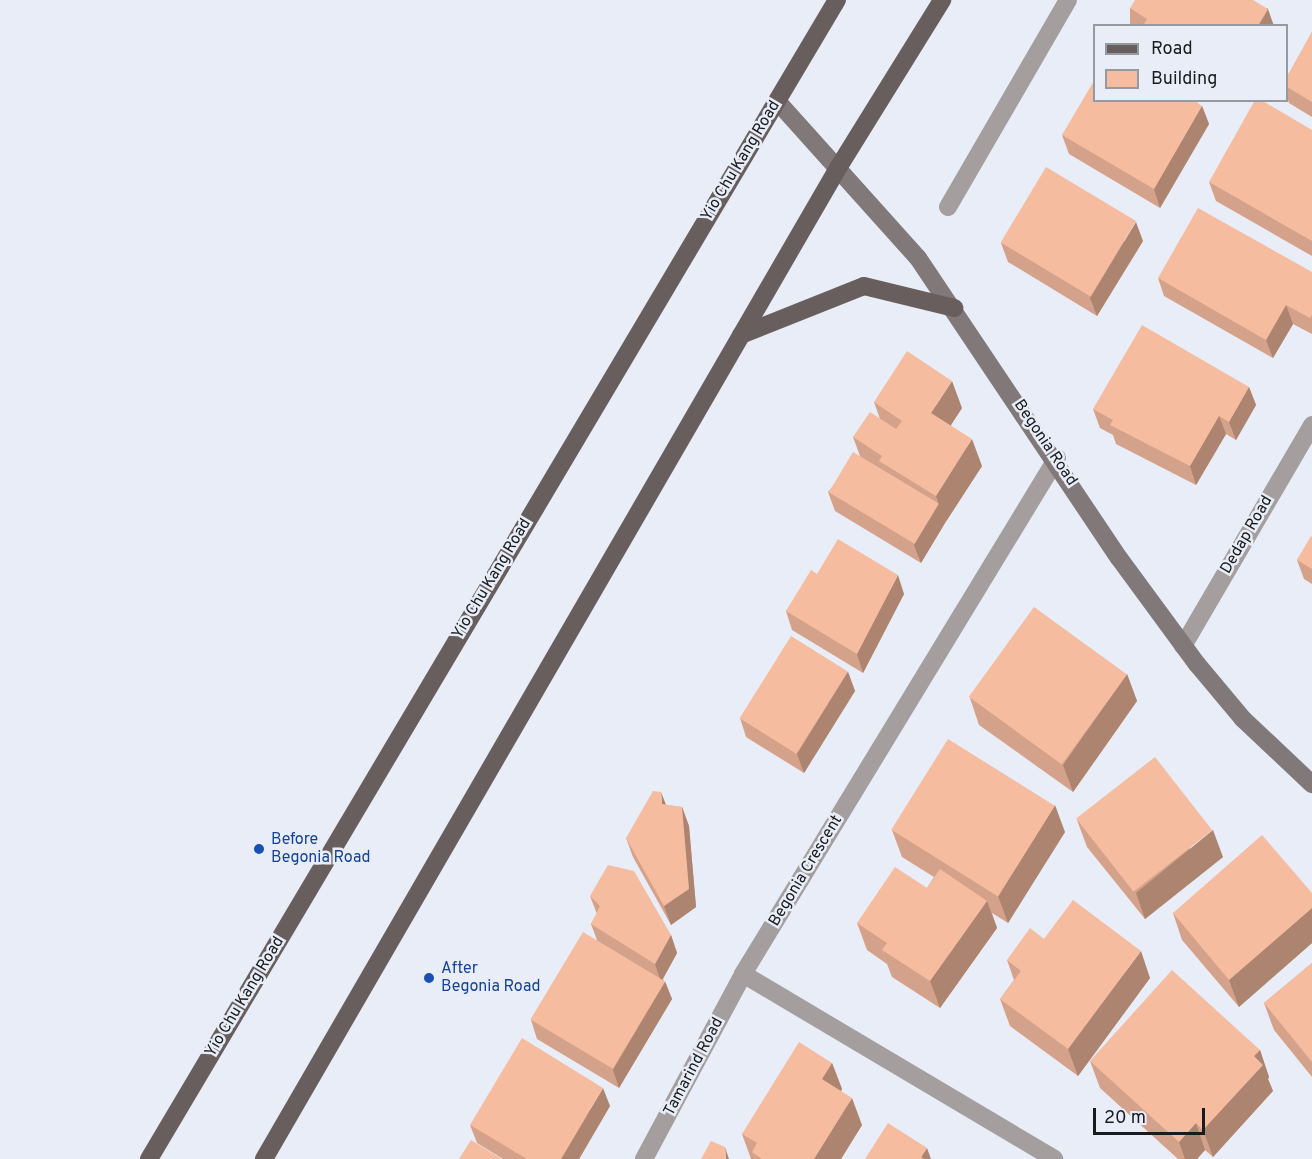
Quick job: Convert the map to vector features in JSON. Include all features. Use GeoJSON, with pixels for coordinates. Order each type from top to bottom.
{"type":"FeatureCollection","features":[{"type":"Feature","properties":{"kind":"main road","name":"Yio Chu Kang Road"},"geometry":{"type":"LineString","coordinates":[[149,1159],[837,0]]}},
{"type":"Feature","properties":{"kind":"main road"},"geometry":{"type":"LineString","coordinates":[[264,1159],[838,168],[942,0]]}},
{"type":"Feature","properties":{"kind":"main road"},"geometry":{"type":"LineString","coordinates":[[741,335],[864,285],[954,308]]}},
{"type":"Feature","properties":{"kind":"street"},"geometry":{"type":"LineString","coordinates":[[948,207],[1068,0]]}},
{"type":"Feature","properties":{"kind":"street","name":"Begonia Road"},"geometry":{"type":"LineString","coordinates":[[777,101],[918,258],[1057,458],[1119,558],[1183,646],[1243,720],[1312,784]]}},
{"type":"Feature","properties":{"kind":"street","name":"Dedap Road"},"geometry":{"type":"LineString","coordinates":[[1183,646],[1312,424]]}},
{"type":"Feature","properties":{"kind":"street","name":"Begonia Crescent"},"geometry":{"type":"LineString","coordinates":[[743,974],[1057,458]]}},
{"type":"Feature","properties":{"kind":"street"},"geometry":{"type":"LineString","coordinates":[[743,974],[1051,1158]]}},
{"type":"Feature","properties":{"kind":"street","name":"Tamarind Road"},"geometry":{"type":"LineString","coordinates":[[644,1159],[743,974]]}},
{"type":"Feature","properties":{"kind":"building"},"geometry":{"type":"Polygon","coordinates":[[[1135,0],[1253,0],[1268,9],[1259,24],[1144,24],[1147,19],[1130,8],[1135,0]]]}},
{"type":"Feature","properties":{"kind":"building"},"geometry":{"type":"Polygon","coordinates":[[[1312,32],[1312,102],[1288,88],[1288,75],[1312,32]]]}},
{"type":"Feature","properties":{"kind":"building"},"geometry":{"type":"Polygon","coordinates":[[[1093,82],[1093,102],[1197,102],[1202,106],[1154,189],[1062,135],[1093,82]]]}},
{"type":"Feature","properties":{"kind":"building"},"geometry":{"type":"Polygon","coordinates":[[[1254,102],[1264,102],[1312,130],[1312,241],[1209,182],[1254,102]]]}},
{"type":"Feature","properties":{"kind":"building"},"geometry":{"type":"Polygon","coordinates":[[[1046,167],[1136,221],[1091,297],[1001,242],[1046,167]]]}},
{"type":"Feature","properties":{"kind":"building"},"geometry":{"type":"Polygon","coordinates":[[[1198,208],[1312,272],[1312,315],[1310,318],[1286,305],[1266,340],[1158,278],[1198,208]]]}},
{"type":"Feature","properties":{"kind":"building"},"geometry":{"type":"Polygon","coordinates":[[[1142,325],[1249,387],[1229,422],[1219,416],[1190,466],[1110,425],[1113,420],[1093,409],[1142,325]]]}},
{"type":"Feature","properties":{"kind":"building"},"geometry":{"type":"Polygon","coordinates":[[[907,351],[952,381],[931,413],[972,439],[936,496],[879,461],[882,456],[853,437],[870,412],[896,429],[902,421],[874,402],[907,351]]]}},
{"type":"Feature","properties":{"kind":"building"},"geometry":{"type":"Polygon","coordinates":[[[853,452],[939,504],[915,544],[829,492],[853,452]]]}},
{"type":"Feature","properties":{"kind":"building"},"geometry":{"type":"Polygon","coordinates":[[[1312,537],[1312,569],[1297,560],[1312,537]]]}},
{"type":"Feature","properties":{"kind":"building"},"geometry":{"type":"Polygon","coordinates":[[[838,539],[898,575],[857,654],[786,611],[811,570],[817,574],[838,539]]]}},
{"type":"Feature","properties":{"kind":"building"},"geometry":{"type":"Polygon","coordinates":[[[1034,607],[1127,675],[1062,764],[969,697],[1034,607]]]}},
{"type":"Feature","properties":{"kind":"building"},"geometry":{"type":"Polygon","coordinates":[[[791,636],[848,672],[796,754],[740,718],[791,636]]]}},
{"type":"Feature","properties":{"kind":"building"},"geometry":{"type":"Polygon","coordinates":[[[948,739],[1055,806],[998,897],[891,830],[948,739]]]}},
{"type":"Feature","properties":{"kind":"building"},"geometry":{"type":"Polygon","coordinates":[[[1155,757],[1212,830],[1133,892],[1076,819],[1155,757]]]}},
{"type":"Feature","properties":{"kind":"building"},"geometry":{"type":"Polygon","coordinates":[[[653,791],[661,792],[662,804],[682,807],[689,889],[664,906],[626,838],[653,791]]]}},
{"type":"Feature","properties":{"kind":"building"},"geometry":{"type":"Polygon","coordinates":[[[1262,835],[1312,893],[1312,908],[1229,980],[1173,913],[1262,835]]]}},
{"type":"Feature","properties":{"kind":"building"},"geometry":{"type":"Polygon","coordinates":[[[608,865],[634,871],[671,935],[655,964],[591,924],[600,906],[590,896],[608,865]]]}},
{"type":"Feature","properties":{"kind":"building"},"geometry":{"type":"Polygon","coordinates":[[[895,867],[927,888],[940,869],[987,901],[930,981],[882,950],[887,943],[857,923],[895,867]]]}},
{"type":"Feature","properties":{"kind":"building"},"geometry":{"type":"Polygon","coordinates":[[[1073,900],[1141,951],[1068,1049],[1000,999],[1021,971],[1007,960],[1030,928],[1044,939],[1073,900]]]}},
{"type":"Feature","properties":{"kind":"building"},"geometry":{"type":"Polygon","coordinates":[[[583,932],[665,981],[613,1069],[530,1019],[583,932]]]}},
{"type":"Feature","properties":{"kind":"building"},"geometry":{"type":"Polygon","coordinates":[[[1312,963],[1312,1062],[1264,1003],[1312,963]]]}},
{"type":"Feature","properties":{"kind":"building"},"geometry":{"type":"Polygon","coordinates":[[[1172,970],[1260,1050],[1254,1056],[1263,1065],[1203,1130],[1196,1123],[1179,1142],[1090,1061],[1172,970]]]}},
{"type":"Feature","properties":{"kind":"building"},"geometry":{"type":"Polygon","coordinates":[[[522,1038],[603,1088],[561,1159],[527,1159],[470,1125],[522,1038]]]}},
{"type":"Feature","properties":{"kind":"building"},"geometry":{"type":"Polygon","coordinates":[[[799,1042],[832,1063],[822,1079],[852,1098],[814,1159],[762,1159],[752,1152],[757,1143],[742,1134],[799,1042]]]}},
{"type":"Feature","properties":{"kind":"building"},"geometry":{"type":"Polygon","coordinates":[[[888,1123],[927,1148],[921,1157],[924,1159],[865,1159],[888,1123]]]}},
{"type":"Feature","properties":{"kind":"building"},"geometry":{"type":"Polygon","coordinates":[[[471,1140],[502,1159],[459,1159],[471,1140]]]}},
{"type":"Feature","properties":{"kind":"building"},"geometry":{"type":"Polygon","coordinates":[[[711,1141],[725,1147],[726,1159],[701,1159],[711,1141]]]}},
{"type":"Feature","properties":{"kind":"place","name":"Before Begonia Road"},"geometry":{"type":"Point","coordinates":[259,849]}},
{"type":"Feature","properties":{"kind":"place","name":"After Begonia Road"},"geometry":{"type":"Point","coordinates":[429,978]}}]}
